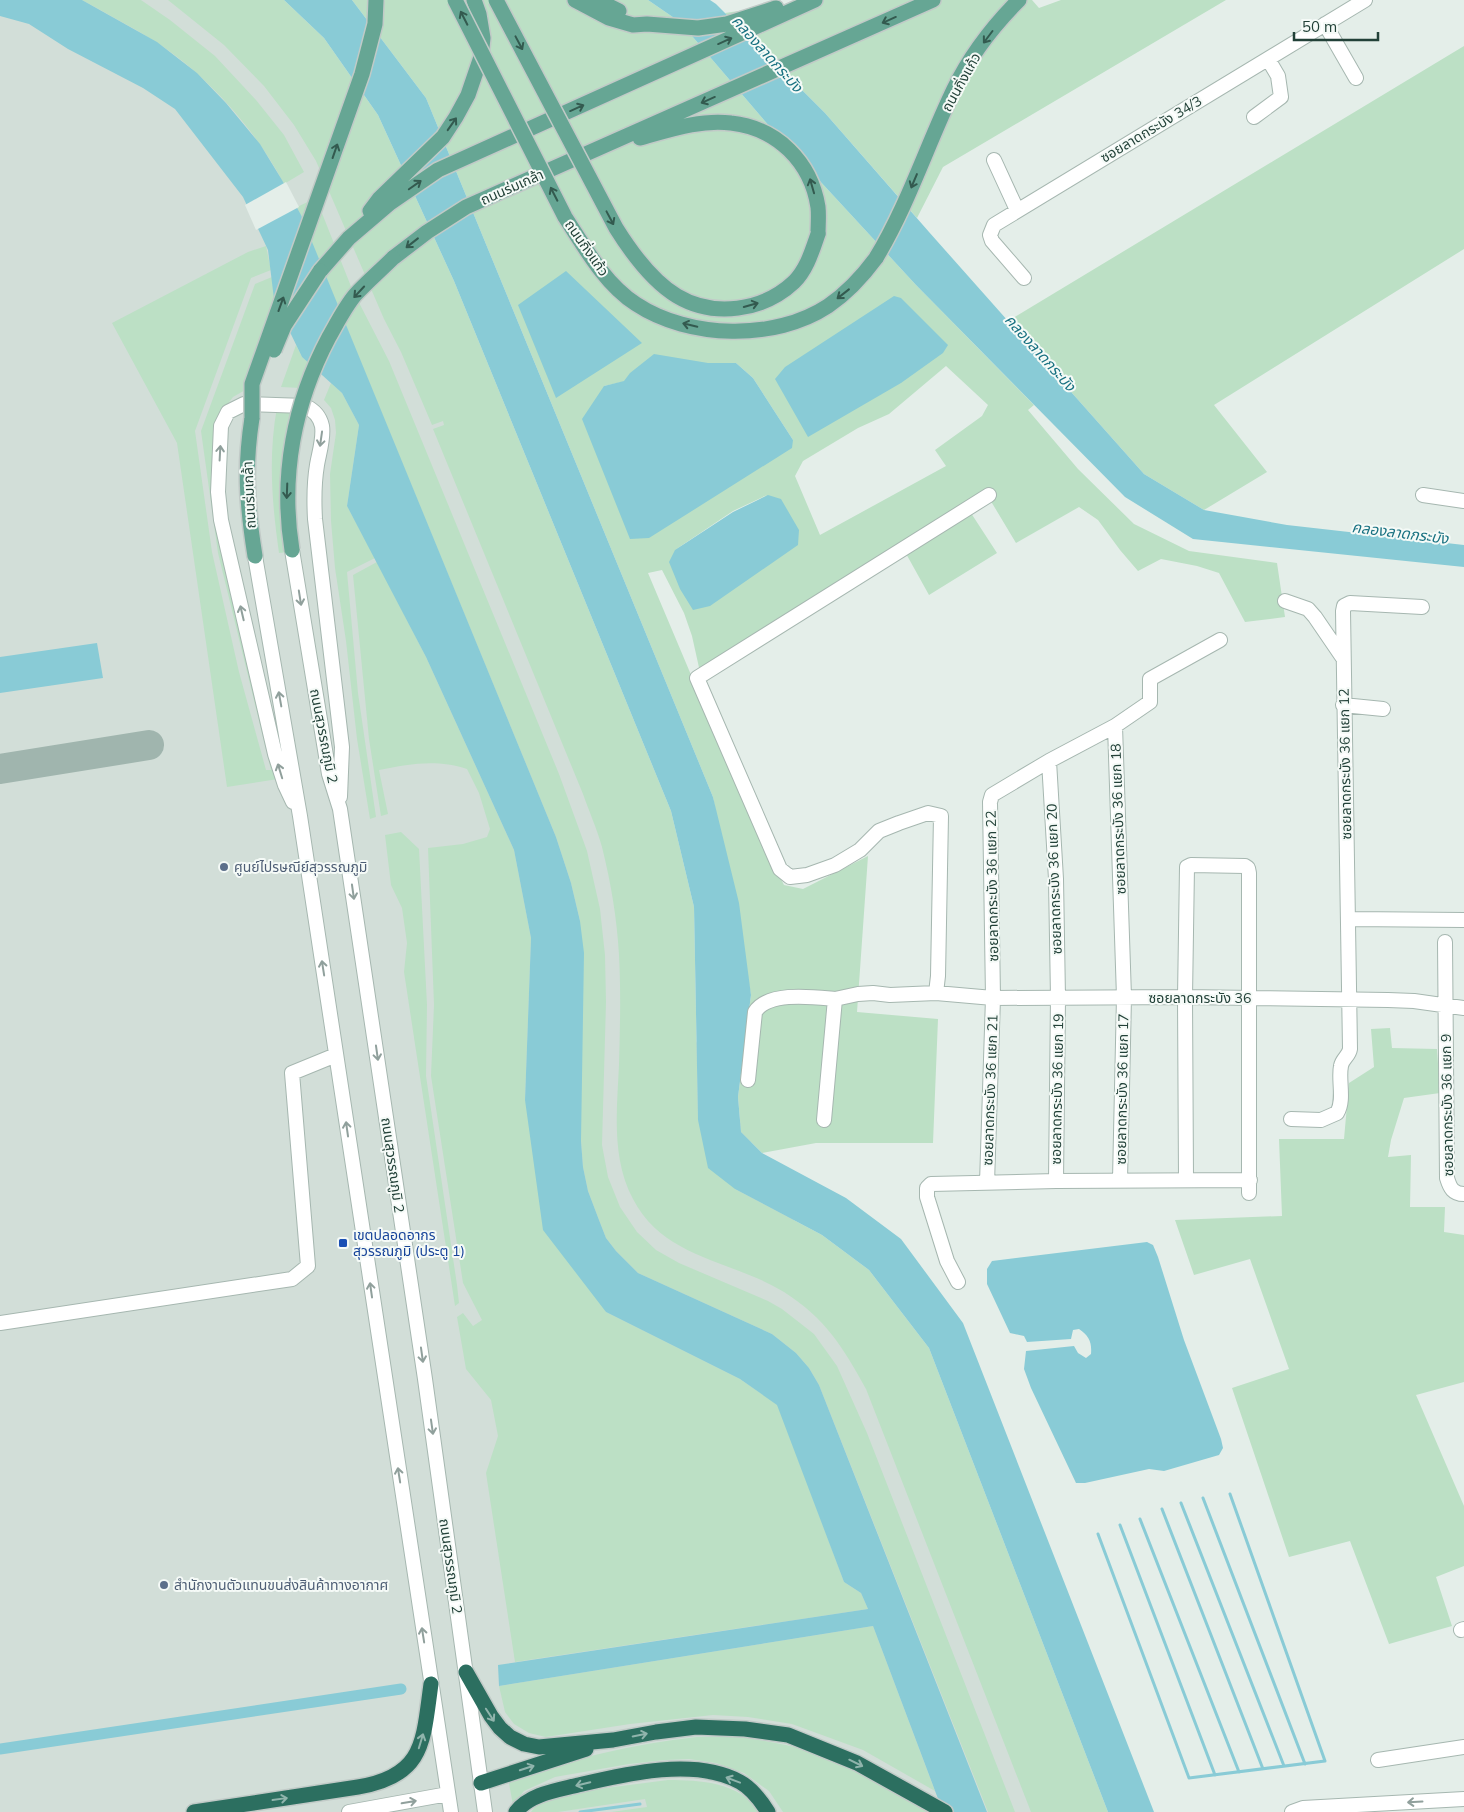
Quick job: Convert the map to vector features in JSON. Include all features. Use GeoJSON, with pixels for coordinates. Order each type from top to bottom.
{"type":"FeatureCollection","features":[{"type":"Feature","properties":{"kind":"highway"},"geometry":{"type":"LineString","coordinates":[[466,1672],[500,1728],[510,1737],[524,1744],[539,1747],[613,1740],[696,1727],[745,1729],[788,1735],[857,1763],[945,1812]]}},
{"type":"Feature","properties":{"kind":"highway"},"geometry":{"type":"LineString","coordinates":[[194,1812],[358,1788],[391,1779],[403,1771],[415,1757],[425,1724],[431,1684]]}},
{"type":"Feature","properties":{"kind":"highway"},"geometry":{"type":"LineString","coordinates":[[481,1783],[613,1740]]}},
{"type":"Feature","properties":{"kind":"highway"},"geometry":{"type":"LineString","coordinates":[[516,1812],[531,1800],[546,1793],[630,1773],[667,1769],[715,1773],[740,1782],[760,1800],[768,1812]]}},
{"type":"Feature","properties":{"kind":"main road"},"geometry":{"type":"LineString","coordinates":[[252,418],[252,384],[362,74],[375,24],[376,0]]}},
{"type":"Feature","properties":{"kind":"main road","name":"ถนนกิ่งแก้ว"},"geometry":{"type":"LineString","coordinates":[[455,0],[565,216],[586,250],[606,277],[636,304],[670,320],[733,332],[771,328],[802,319],[827,306],[855,285],[876,258],[893,230],[954,87],[1003,16],[1020,0]]}},
{"type":"Feature","properties":{"kind":"main road"},"geometry":{"type":"LineString","coordinates":[[349,238],[379,199],[443,137],[468,95],[481,57],[483,38],[479,14],[474,0]]}},
{"type":"Feature","properties":{"kind":"main road"},"geometry":{"type":"LineString","coordinates":[[496,0],[616,228],[632,254],[654,277],[677,296],[701,306],[727,310],[752,306],[775,295],[795,281],[808,262],[818,234],[818,208],[810,177],[791,150],[763,130],[731,123],[698,124],[595,150]]}},
{"type":"Feature","properties":{"kind":"main road"},"geometry":{"type":"LineString","coordinates":[[575,0],[609,18],[633,26],[647,24],[698,28],[727,24],[790,4],[815,0]]}},
{"type":"Feature","properties":{"kind":"main road"},"geometry":{"type":"LineString","coordinates":[[597,0],[647,24]]}},
{"type":"Feature","properties":{"kind":"main road","name":"ถนนร่มเกล้า"},"geometry":{"type":"LineString","coordinates":[[255,556],[247,504],[246,477],[252,418],[272,354],[284,326],[320,271],[349,238],[390,203],[438,170],[815,0]]}},
{"type":"Feature","properties":{"kind":"main road","name":"ถนนร่มเกล้า"},"geometry":{"type":"LineString","coordinates":[[292,550],[287,488],[290,454],[298,417],[313,368],[339,318],[355,295],[393,258],[426,232],[466,207],[933,0]]}},
{"type":"Feature","properties":{"kind":"street","name":"ซอยลาดกระบัง 34/3"},"geometry":{"type":"LineString","coordinates":[[1024,278],[992,241],[990,234],[994,225],[1365,0]]}},
{"type":"Feature","properties":{"kind":"street"},"geometry":{"type":"LineString","coordinates":[[1325,24],[1356,78]]}},
{"type":"Feature","properties":{"kind":"street"},"geometry":{"type":"LineString","coordinates":[[1254,117],[1281,97],[1278,76],[1268,59]]}},
{"type":"Feature","properties":{"kind":"street"},"geometry":{"type":"LineString","coordinates":[[994,160],[1017,210]]}},
{"type":"Feature","properties":{"kind":"street"},"geometry":{"type":"LineString","coordinates":[[300,816],[280,771],[221,520],[218,492],[221,426],[228,412],[244,404],[306,406],[316,413],[321,424],[322,433],[315,483],[314,519],[342,747],[340,809]]}},
{"type":"Feature","properties":{"kind":"street"},"geometry":{"type":"LineString","coordinates":[[936,993],[938,976],[941,816],[928,813],[879,831],[860,850],[835,865],[806,875],[790,877],[780,868],[697,678],[989,495]]}},
{"type":"Feature","properties":{"kind":"street"},"geometry":{"type":"LineString","coordinates":[[1423,495],[1464,501]]}},
{"type":"Feature","properties":{"kind":"street","name":"ถนนสุวรรณภูมิ 2"},"geometry":{"type":"LineString","coordinates":[[292,550],[329,774],[340,809],[425,1379],[485,1812]]}},
{"type":"Feature","properties":{"kind":"street"},"geometry":{"type":"LineString","coordinates":[[255,556],[300,816],[450,1812]]}},
{"type":"Feature","properties":{"kind":"street"},"geometry":{"type":"LineString","coordinates":[[1285,601],[1308,609],[1343,658]]}},
{"type":"Feature","properties":{"kind":"street","name":"ซอยลาดกระบัง 36 แยก 12"},"geometry":{"type":"LineString","coordinates":[[1291,1119],[1320,1120],[1332,1116],[1339,1109],[1340,1064],[1349,1054],[1350,1049],[1349,919],[1343,705],[1344,606],[1350,603],[1422,607]]}},
{"type":"Feature","properties":{"kind":"street","name":"ซอยลาดกระบัง 36 แยก 18"},"geometry":{"type":"LineString","coordinates":[[1124,997],[1115,726],[1150,702],[1150,679],[1220,640]]}},
{"type":"Feature","properties":{"kind":"street"},"geometry":{"type":"LineString","coordinates":[[1343,705],[1383,709]]}},
{"type":"Feature","properties":{"kind":"street","name":"ซอยลาดกระบัง 36 แยก 22"},"geometry":{"type":"LineString","coordinates":[[993,998],[990,802],[992,795],[1049,761],[1115,726]]}},
{"type":"Feature","properties":{"kind":"street","name":"ซอยลาดกระบัง 36 แยก 20"},"geometry":{"type":"LineString","coordinates":[[1049,761],[1056,879],[1058,998]]}},
{"type":"Feature","properties":{"kind":"street"},"geometry":{"type":"LineString","coordinates":[[958,1282],[947,1261],[927,1197],[927,1188],[931,1184],[1056,1180],[1186,1179],[1250,1186],[1248,868],[1245,866],[1191,865],[1187,867],[1185,997],[1186,1179]]}},
{"type":"Feature","properties":{"kind":"street"},"geometry":{"type":"LineString","coordinates":[[1349,919],[1464,920]]}},
{"type":"Feature","properties":{"kind":"street","name":"ซอยลาดกระบัง 36 แยก 9"},"geometry":{"type":"LineString","coordinates":[[1445,942],[1447,1178],[1449,1186],[1453,1191],[1458,1194],[1464,1194]]}},
{"type":"Feature","properties":{"kind":"street","name":"ซอยลาดกระบัง 36"},"geometry":{"type":"LineString","coordinates":[[748,1080],[755,1012],[759,1006],[775,998],[835,999],[858,994],[936,993],[993,998],[1185,997],[1414,1001],[1464,1008]]}},
{"type":"Feature","properties":{"kind":"street","name":"ซอยลาดกระบัง 36 แยก 17"},"geometry":{"type":"LineString","coordinates":[[1120,1180],[1124,997]]}},
{"type":"Feature","properties":{"kind":"street","name":"ซอยลาดกระบัง 36 แยก 21"},"geometry":{"type":"LineString","coordinates":[[987,1183],[993,998]]}},
{"type":"Feature","properties":{"kind":"street","name":"ซอยลาดกระบัง 36 แยก 19"},"geometry":{"type":"LineString","coordinates":[[1056,1180],[1058,998]]}},
{"type":"Feature","properties":{"kind":"street"},"geometry":{"type":"LineString","coordinates":[[824,1120],[835,999]]}},
{"type":"Feature","properties":{"kind":"street"},"geometry":{"type":"LineString","coordinates":[[0,1324],[292,1279],[308,1266],[292,1073],[336,1055]]}},
{"type":"Feature","properties":{"kind":"street"},"geometry":{"type":"LineString","coordinates":[[1378,1760],[1464,1747]]}},
{"type":"Feature","properties":{"kind":"street"},"geometry":{"type":"LineString","coordinates":[[349,1812],[448,1794]]}},
{"type":"Feature","properties":{"kind":"street"},"geometry":{"type":"LineString","coordinates":[[1292,1812],[1303,1808],[1464,1799]]}},
{"type":"Feature","properties":{"kind":"shaded area"},"geometry":{"type":"Polygon","coordinates":[[[0,0],[238,0],[338,113],[669,992],[818,1264],[1080,1812],[0,1812],[0,0]]]}},
{"type":"Feature","properties":{"kind":"green space"},"geometry":{"type":"Polygon","coordinates":[[[82,0],[141,0],[170,20],[215,56],[256,100],[284,135],[304,172],[284,184],[273,164],[245,124],[212,87],[175,55],[156,42],[82,0]]]}},
{"type":"Feature","properties":{"kind":"green space"},"geometry":{"type":"Polygon","coordinates":[[[168,0],[284,0],[324,38],[378,115],[454,281],[671,811],[694,907],[698,1120],[735,1189],[822,1235],[869,1270],[929,1348],[1108,1812],[1031,1812],[866,1389],[832,1335],[811,1312],[784,1292],[764,1281],[701,1256],[662,1234],[646,1219],[633,1199],[621,1167],[618,1150],[619,955],[613,901],[602,847],[583,794],[433,429],[444,425],[443,421],[432,425],[316,161],[294,125],[264,86],[224,45],[168,0]]]}},
{"type":"Feature","properties":{"kind":"green space"},"geometry":{"type":"Polygon","coordinates":[[[352,0],[648,0],[680,22],[770,127],[916,285],[1034,405],[1028,410],[1078,469],[1134,524],[1189,551],[1277,563],[1285,617],[1245,622],[1219,573],[1197,566],[1161,559],[1138,571],[1098,520],[1079,507],[1016,543],[989,498],[969,510],[997,553],[929,595],[904,550],[700,672],[692,636],[684,613],[662,570],[648,573],[754,824],[784,885],[803,889],[868,856],[857,1012],[938,1019],[933,1143],[816,1143],[762,1153],[741,1132],[738,1097],[751,995],[713,797],[426,98],[352,0]],[[708,363],[604,386],[793,440],[753,378],[736,363],[708,363]],[[946,366],[889,414],[858,428],[803,461],[795,476],[820,535],[946,466],[935,450],[982,416],[988,405],[946,366]],[[767,495],[733,511],[675,550],[767,495]]]}},
{"type":"Feature","properties":{"kind":"green space"},"geometry":{"type":"Polygon","coordinates":[[[815,0],[1032,0],[1039,8],[1061,0],[1226,0],[943,167],[917,218],[825,113],[725,13],[815,0]]]}},
{"type":"Feature","properties":{"kind":"green space"},"geometry":{"type":"Polygon","coordinates":[[[1464,46],[1464,249],[1214,405],[1267,472],[1204,510],[1144,474],[1008,321],[1464,46]]]}},
{"type":"Feature","properties":{"kind":"green space"},"geometry":{"type":"Polygon","coordinates":[[[316,198],[352,289],[389,361],[559,774],[587,851],[600,909],[605,955],[606,1002],[602,1145],[608,1177],[620,1207],[637,1232],[656,1250],[679,1263],[768,1301],[782,1309],[814,1334],[837,1366],[867,1433],[1015,1812],[988,1812],[819,1385],[809,1368],[796,1353],[772,1334],[638,1273],[606,1238],[588,1191],[583,1167],[581,1141],[580,921],[571,883],[556,837],[297,207],[316,198]]]}},
{"type":"Feature","properties":{"kind":"green space"},"geometry":{"type":"Polygon","coordinates":[[[266,246],[271,270],[251,278],[195,431],[212,552],[239,672],[266,770],[271,770],[218,553],[201,431],[255,284],[272,277],[276,303],[247,389],[233,397],[224,409],[216,462],[278,779],[227,787],[177,443],[112,323],[248,252],[266,246]]]}},
{"type":"Feature","properties":{"kind":"green space"},"geometry":{"type":"Polygon","coordinates":[[[296,345],[302,357],[310,364],[300,388],[281,387],[296,345]]]}},
{"type":"Feature","properties":{"kind":"green space"},"geometry":{"type":"Polygon","coordinates":[[[331,383],[342,393],[359,425],[347,506],[375,558],[347,572],[358,693],[376,817],[370,819],[357,739],[346,641],[335,568],[330,474],[336,433],[335,420],[331,408],[324,400],[331,383]]]}},
{"type":"Feature","properties":{"kind":"green space"},"geometry":{"type":"Polygon","coordinates":[[[277,407],[294,408],[288,552],[279,553],[272,480],[274,426],[277,407]]]}},
{"type":"Feature","properties":{"kind":"green space"},"geometry":{"type":"Polygon","coordinates":[[[377,562],[426,657],[514,850],[531,938],[525,1100],[606,1312],[740,1379],[778,1405],[844,1582],[861,1593],[868,1609],[515,1662],[486,1473],[498,1436],[491,1400],[466,1369],[457,1317],[463,1313],[473,1326],[482,1320],[463,1283],[431,1076],[434,1005],[428,848],[463,844],[487,837],[490,829],[479,793],[467,769],[445,764],[412,764],[379,770],[388,814],[381,816],[369,739],[353,575],[377,562]]]}},
{"type":"Feature","properties":{"kind":"green space"},"geometry":{"type":"Polygon","coordinates":[[[401,832],[419,849],[427,1005],[426,1076],[457,1285],[459,1303],[455,1306],[404,972],[407,943],[402,908],[391,885],[385,835],[401,832]]]}},
{"type":"Feature","properties":{"kind":"green space"},"geometry":{"type":"Polygon","coordinates":[[[1390,1028],[1392,1048],[1437,1049],[1440,1093],[1404,1098],[1391,1140],[1388,1157],[1411,1155],[1410,1207],[1445,1207],[1444,1232],[1464,1235],[1464,1382],[1416,1395],[1464,1506],[1464,1566],[1436,1577],[1452,1626],[1389,1644],[1350,1541],[1289,1557],[1232,1388],[1289,1369],[1250,1259],[1194,1275],[1175,1220],[1282,1216],[1279,1139],[1344,1139],[1349,1083],[1374,1067],[1371,1029],[1390,1028]]]}},
{"type":"Feature","properties":{"kind":"green space"},"geometry":{"type":"Polygon","coordinates":[[[873,1626],[935,1791],[863,1750],[792,1724],[748,1717],[713,1715],[630,1724],[546,1737],[529,1733],[514,1724],[505,1712],[499,1686],[873,1626]]]}},
{"type":"Feature","properties":{"kind":"green space"},"geometry":{"type":"Polygon","coordinates":[[[697,1737],[743,1737],[807,1750],[854,1768],[930,1812],[783,1812],[769,1791],[744,1773],[716,1763],[689,1759],[629,1764],[555,1777],[524,1791],[513,1805],[508,1778],[601,1753],[697,1737]]]}},
{"type":"Feature","properties":{"kind":"green space"},"geometry":{"type":"Polygon","coordinates":[[[668,1780],[706,1782],[730,1789],[741,1794],[759,1812],[611,1812],[647,1807],[645,1799],[558,1812],[531,1812],[537,1804],[552,1795],[668,1780]]]}},
{"type":"Feature","properties":{"kind":"water"},"geometry":{"type":"Polygon","coordinates":[[[0,0],[82,0],[157,42],[197,73],[226,103],[260,144],[282,180],[301,215],[556,837],[571,883],[580,921],[584,953],[581,1141],[583,1167],[588,1191],[606,1238],[638,1273],[772,1334],[796,1353],[809,1368],[819,1385],[987,1812],[943,1812],[873,1626],[499,1686],[498,1665],[868,1609],[861,1593],[844,1582],[777,1405],[740,1379],[606,1312],[543,1230],[525,1100],[531,938],[514,850],[426,657],[347,506],[359,425],[342,393],[302,357],[274,299],[268,250],[243,197],[175,109],[143,88],[68,49],[29,24],[0,16],[0,0]]]}},
{"type":"Feature","properties":{"kind":"water"},"geometry":{"type":"Polygon","coordinates":[[[284,0],[352,0],[426,98],[713,797],[739,903],[751,995],[738,1097],[741,1132],[762,1153],[846,1198],[901,1239],[963,1323],[1154,1812],[1108,1812],[929,1348],[869,1270],[822,1235],[735,1189],[708,1168],[698,1120],[694,907],[671,811],[454,281],[378,115],[324,38],[284,0]]]}},
{"type":"Feature","properties":{"kind":"water"},"geometry":{"type":"Polygon","coordinates":[[[648,0],[710,0],[716,4],[825,113],[1144,474],[1204,510],[1287,525],[1464,545],[1464,567],[1193,539],[1125,497],[916,285],[770,127],[680,22],[648,0]]]}},
{"type":"Feature","properties":{"kind":"water"},"geometry":{"type":"Polygon","coordinates":[[[566,271],[642,343],[556,398],[518,305],[566,271]]]}},
{"type":"Feature","properties":{"kind":"water"},"geometry":{"type":"Polygon","coordinates":[[[894,296],[901,298],[948,345],[943,353],[901,383],[808,437],[775,379],[785,367],[894,296]]]}},
{"type":"Feature","properties":{"kind":"water"},"geometry":{"type":"Polygon","coordinates":[[[654,354],[708,363],[736,363],[753,378],[793,440],[792,448],[649,538],[630,539],[582,419],[604,386],[624,381],[630,373],[654,354]]]}},
{"type":"Feature","properties":{"kind":"water"},"geometry":{"type":"Polygon","coordinates":[[[768,495],[781,499],[799,530],[798,545],[710,606],[693,610],[680,589],[669,562],[675,550],[733,512],[768,495]]]}},
{"type":"Feature","properties":{"kind":"water"},"geometry":{"type":"Polygon","coordinates":[[[97,643],[103,678],[0,693],[0,657],[97,643]]]}},
{"type":"Feature","properties":{"kind":"water"},"geometry":{"type":"Polygon","coordinates":[[[1147,1242],[1153,1245],[1158,1257],[1184,1340],[1223,1448],[1219,1455],[1164,1471],[1149,1469],[1085,1483],[1076,1483],[1031,1388],[1024,1369],[1026,1351],[1074,1346],[1078,1353],[1086,1358],[1091,1354],[1089,1340],[1079,1329],[1073,1330],[1071,1339],[1027,1342],[1024,1336],[1010,1333],[987,1284],[987,1269],[992,1261],[1147,1242]]]}},
{"type":"Feature","properties":{"kind":"pier"},"geometry":{"type":"Polygon","coordinates":[[[286,182],[299,207],[256,230],[245,205],[286,182]]]}},
{"type":"Feature","properties":{"kind":"waterway"},"geometry":{"type":"LineString","coordinates":[[1098,1534],[1189,1778],[1325,1761],[1230,1494]]}},
{"type":"Feature","properties":{"kind":"waterway"},"geometry":{"type":"LineString","coordinates":[[1203,1498],[1305,1764]]}},
{"type":"Feature","properties":{"kind":"waterway"},"geometry":{"type":"LineString","coordinates":[[1181,1503],[1284,1766]]}},
{"type":"Feature","properties":{"kind":"waterway"},"geometry":{"type":"LineString","coordinates":[[1162,1509],[1263,1769]]}},
{"type":"Feature","properties":{"kind":"waterway"},"geometry":{"type":"LineString","coordinates":[[1140,1519],[1239,1772]]}},
{"type":"Feature","properties":{"kind":"waterway"},"geometry":{"type":"LineString","coordinates":[[1120,1525],[1215,1775]]}},
{"type":"Feature","properties":{"kind":"waterway"},"geometry":{"type":"LineString","coordinates":[[0,1749],[401,1689]]}},
{"type":"Feature","properties":{"kind":"waterway"},"geometry":{"type":"LineString","coordinates":[[580,1812],[640,1804]]}},
{"type":"Feature","properties":{"kind":"taxiway"},"geometry":{"type":"LineString","coordinates":[[0,769],[149,745]]}},
{"type":"Feature","properties":{"kind":"place","name":"ศูนย์ไปรษณีย์สุวรรณภูมิ"},"geometry":{"type":"Point","coordinates":[224,867]}},
{"type":"Feature","properties":{"kind":"place","name":"เขตปลอดอากร สุวรรณภูมิ (ประตู 1)"},"geometry":{"type":"Point","coordinates":[343,1243]}},
{"type":"Feature","properties":{"kind":"place","name":"สำนักงานตัวแทนขนส่งสินค้าทางอากาศ"},"geometry":{"type":"Point","coordinates":[164,1585]}},
{"type":"Feature","properties":{"kind":"water label","name":"คลองลาดกระบัง"},"geometry":{"type":"Point","coordinates":[767,54]}},
{"type":"Feature","properties":{"kind":"water label","name":"คลองลาดกระบัง"},"geometry":{"type":"Point","coordinates":[1040,353]}},
{"type":"Feature","properties":{"kind":"water label","name":"คลองลาดกระบัง"},"geometry":{"type":"Point","coordinates":[1400,533]}}]}
